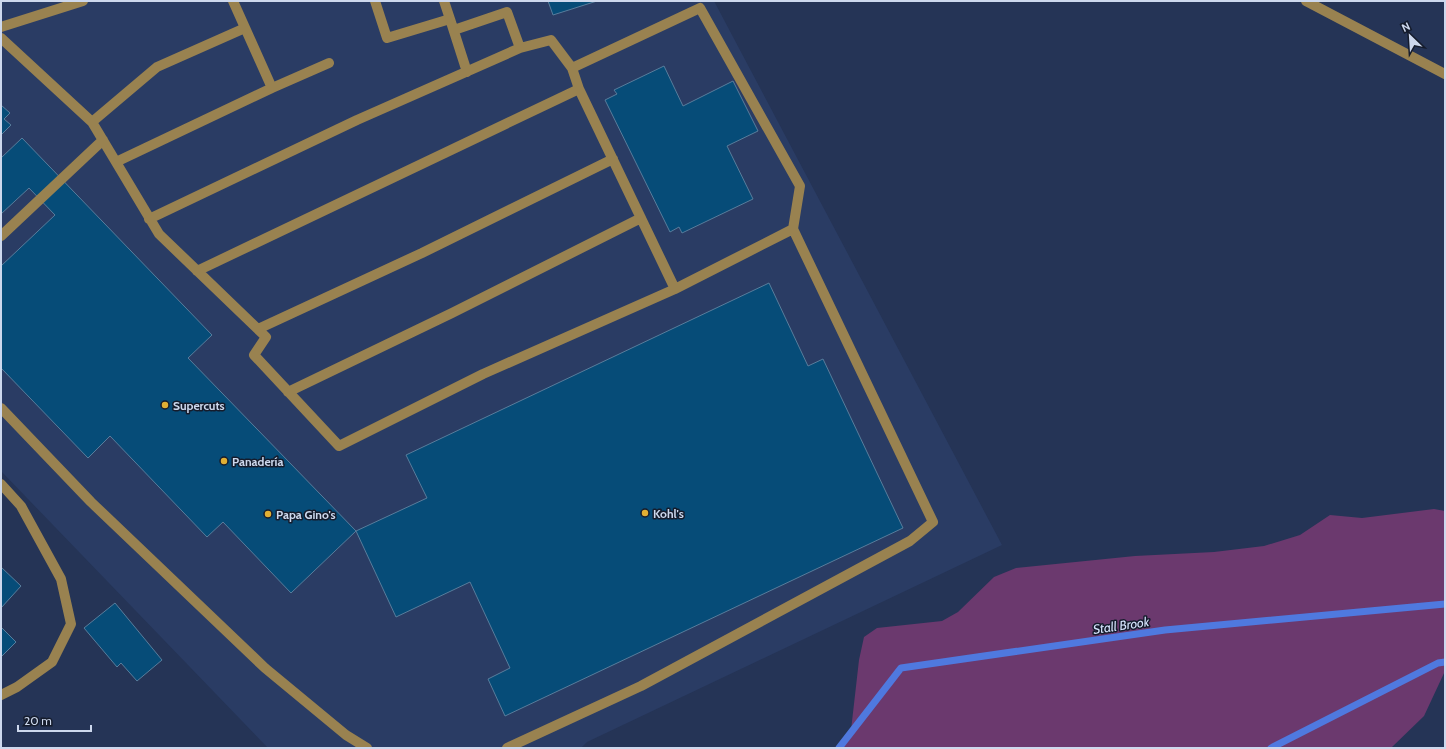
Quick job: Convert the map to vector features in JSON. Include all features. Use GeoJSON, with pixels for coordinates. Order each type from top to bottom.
{"type":"FeatureCollection","features":[{"type":"Feature","properties":{"kind":"street"},"geometry":{"type":"LineString","coordinates":[[1,27],[83,1]]}},
{"type":"Feature","properties":{"kind":"street"},"geometry":{"type":"LineString","coordinates":[[233,1],[272,88]]}},
{"type":"Feature","properties":{"kind":"street"},"geometry":{"type":"LineString","coordinates":[[375,1],[387,38],[450,19]]}},
{"type":"Feature","properties":{"kind":"street"},"geometry":{"type":"LineString","coordinates":[[444,1],[467,72]]}},
{"type":"Feature","properties":{"kind":"street"},"geometry":{"type":"LineString","coordinates":[[1306,1],[1445,74]]}},
{"type":"Feature","properties":{"kind":"street"},"geometry":{"type":"LineString","coordinates":[[507,748],[641,686],[910,541],[933,522],[793,228],[800,186],[700,8],[572,68]]}},
{"type":"Feature","properties":{"kind":"street"},"geometry":{"type":"LineString","coordinates":[[454,30],[507,12],[520,48]]}},
{"type":"Feature","properties":{"kind":"street"},"geometry":{"type":"LineString","coordinates":[[92,122],[157,67],[245,28]]}},
{"type":"Feature","properties":{"kind":"street"},"geometry":{"type":"LineString","coordinates":[[1,38],[92,122],[158,234],[266,337],[254,355],[339,446],[483,374],[675,289],[793,228]]}},
{"type":"Feature","properties":{"kind":"street"},"geometry":{"type":"LineString","coordinates":[[149,219],[357,120],[520,48],[551,40],[572,68],[579,89],[675,289]]}},
{"type":"Feature","properties":{"kind":"street"},"geometry":{"type":"LineString","coordinates":[[116,162],[272,88],[329,63]]}},
{"type":"Feature","properties":{"kind":"street"},"geometry":{"type":"LineString","coordinates":[[197,271],[579,89]]}},
{"type":"Feature","properties":{"kind":"street"},"geometry":{"type":"LineString","coordinates":[[1,236],[103,140]]}},
{"type":"Feature","properties":{"kind":"street"},"geometry":{"type":"LineString","coordinates":[[258,329],[422,252],[613,159]]}},
{"type":"Feature","properties":{"kind":"street"},"geometry":{"type":"LineString","coordinates":[[288,392],[452,313],[641,218]]}},
{"type":"Feature","properties":{"kind":"street"},"geometry":{"type":"LineString","coordinates":[[1,408],[91,502],[265,668],[346,735],[367,748]]}},
{"type":"Feature","properties":{"kind":"street"},"geometry":{"type":"LineString","coordinates":[[1,694],[17,687],[52,662],[71,624],[61,579],[21,506],[3,489]]}},
{"type":"Feature","properties":{"kind":"shaded area"},"geometry":{"type":"Polygon","coordinates":[[[1,1],[714,1],[1002,545],[587,742],[581,748],[268,748],[1,471],[1,1]]]}},
{"type":"Feature","properties":{"kind":"shaded area"},"geometry":{"type":"Polygon","coordinates":[[[1434,509],[1445,511],[1445,671],[1424,716],[1391,748],[842,748],[850,739],[859,660],[864,637],[877,628],[942,621],[958,612],[994,577],[1016,568],[1135,556],[1214,552],[1264,546],[1300,535],[1330,515],[1362,518],[1434,509]]]}},
{"type":"Feature","properties":{"kind":"building"},"geometry":{"type":"Polygon","coordinates":[[[548,1],[597,1],[553,15],[548,1]]]}},
{"type":"Feature","properties":{"kind":"building"},"geometry":{"type":"Polygon","coordinates":[[[664,66],[683,106],[733,81],[758,131],[727,146],[753,199],[682,233],[679,227],[670,232],[605,100],[617,94],[614,90],[664,66]]]}},
{"type":"Feature","properties":{"kind":"building"},"geometry":{"type":"Polygon","coordinates":[[[1,105],[10,113],[4,119],[11,125],[1,135],[1,105]]]}},
{"type":"Feature","properties":{"kind":"building"},"geometry":{"type":"Polygon","coordinates":[[[22,138],[212,335],[188,358],[356,531],[291,593],[223,522],[207,537],[110,436],[88,458],[1,368],[1,266],[55,215],[29,188],[1,214],[1,158],[22,138]]]}},
{"type":"Feature","properties":{"kind":"building","name":"Kohl's"},"geometry":{"type":"Polygon","coordinates":[[[769,283],[808,366],[823,359],[903,528],[505,716],[488,679],[510,668],[470,582],[396,617],[356,531],[427,498],[406,455],[769,283]]]}},
{"type":"Feature","properties":{"kind":"building"},"geometry":{"type":"Polygon","coordinates":[[[1,567],[21,586],[1,608],[1,567]]]}},
{"type":"Feature","properties":{"kind":"building"},"geometry":{"type":"Polygon","coordinates":[[[115,603],[162,660],[137,681],[121,663],[117,667],[84,628],[115,603]]]}},
{"type":"Feature","properties":{"kind":"building"},"geometry":{"type":"Polygon","coordinates":[[[1,627],[16,642],[1,657],[1,627]]]}},
{"type":"Feature","properties":{"kind":"waterway","name":"Stall Brook"},"geometry":{"type":"LineString","coordinates":[[839,748],[901,668],[1165,630],[1445,604]]}},
{"type":"Feature","properties":{"kind":"waterway","name":"Stall Brook"},"geometry":{"type":"LineString","coordinates":[[1271,748],[1438,663],[1445,662]]}},
{"type":"Feature","properties":{"kind":"place","name":"Supercuts"},"geometry":{"type":"Point","coordinates":[165,405]}},
{"type":"Feature","properties":{"kind":"place","name":"Panadería"},"geometry":{"type":"Point","coordinates":[224,461]}},
{"type":"Feature","properties":{"kind":"place","name":"Kohl's"},"geometry":{"type":"Point","coordinates":[645,513]}},
{"type":"Feature","properties":{"kind":"place","name":"Papa Gino's"},"geometry":{"type":"Point","coordinates":[268,514]}}]}
